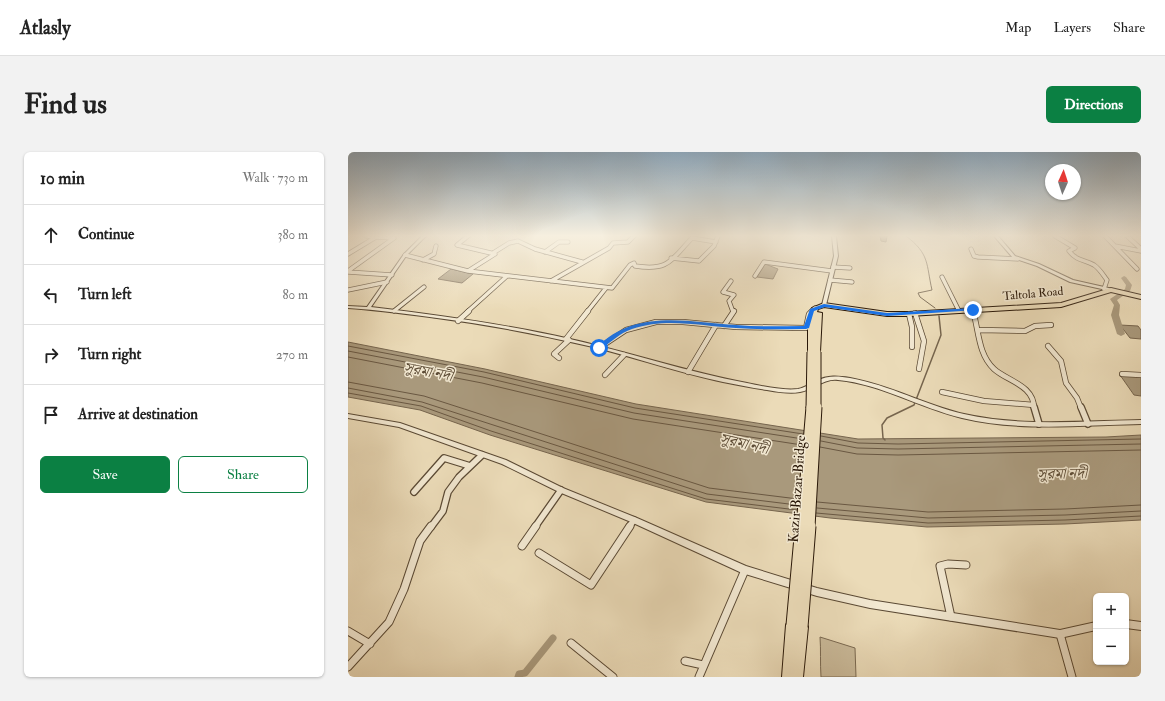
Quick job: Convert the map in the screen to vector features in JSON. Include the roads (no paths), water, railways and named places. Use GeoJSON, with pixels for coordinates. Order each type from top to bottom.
{"type":"FeatureCollection","features":[{"type":"Feature","properties":{"kind":"main road"},"geometry":{"type":"LineString","coordinates":[[1108,290],[1141,297]]}},
{"type":"Feature","properties":{"kind":"main road","name":"Taltola Road"},"geometry":{"type":"LineString","coordinates":[[820,307],[887,314],[912,314],[1060,305],[1108,290]]}},
{"type":"Feature","properties":{"kind":"main road","name":"Kazir Bazar Bridge"},"geometry":{"type":"LineString","coordinates":[[797,626],[817,394],[814,352],[820,307]]}},
{"type":"Feature","properties":{"kind":"main road"},"geometry":{"type":"LineString","coordinates":[[788,677],[797,626]]}},
{"type":"Feature","properties":{"kind":"main road"},"geometry":{"type":"LineString","coordinates":[[797,626],[797,677]]}},
{"type":"Feature","properties":{"kind":"street"},"geometry":{"type":"LineString","coordinates":[[348,272],[364,260]]}},
{"type":"Feature","properties":{"kind":"street"},"geometry":{"type":"LineString","coordinates":[[368,308],[401,260]]}},
{"type":"Feature","properties":{"kind":"street"},"geometry":{"type":"LineString","coordinates":[[425,260],[468,271],[612,288],[630,265],[634,263],[635,266],[650,268],[660,267],[668,260]]}},
{"type":"Feature","properties":{"kind":"street"},"geometry":{"type":"LineString","coordinates":[[468,271],[485,260]]}},
{"type":"Feature","properties":{"kind":"street"},"geometry":{"type":"LineString","coordinates":[[576,260],[582,262]]}},
{"type":"Feature","properties":{"kind":"street"},"geometry":{"type":"LineString","coordinates":[[551,281],[585,260]]}},
{"type":"Feature","properties":{"kind":"street"},"geometry":{"type":"LineString","coordinates":[[599,348],[620,333],[631,328],[661,321],[687,321],[724,326],[806,328],[810,314],[820,307],[830,280],[835,260]]}},
{"type":"Feature","properties":{"kind":"street"},"geometry":{"type":"LineString","coordinates":[[1023,260],[1038,265],[1072,281],[1108,290],[1107,280],[1095,266],[1082,263],[1079,260]]}},
{"type":"Feature","properties":{"kind":"street"},"geometry":{"type":"LineString","coordinates":[[1129,260],[1137,269]]}},
{"type":"Feature","properties":{"kind":"street"},"geometry":{"type":"LineString","coordinates":[[754,276],[764,262],[833,269],[850,268]]}},
{"type":"Feature","properties":{"kind":"street"},"geometry":{"type":"LineString","coordinates":[[348,272],[392,274]]}},
{"type":"Feature","properties":{"kind":"street"},"geometry":{"type":"LineString","coordinates":[[458,321],[507,276]]}},
{"type":"Feature","properties":{"kind":"street"},"geometry":{"type":"LineString","coordinates":[[942,277],[959,311]]}},
{"type":"Feature","properties":{"kind":"street"},"geometry":{"type":"LineString","coordinates":[[830,280],[852,282]]}},
{"type":"Feature","properties":{"kind":"street"},"geometry":{"type":"LineString","coordinates":[[724,326],[734,311],[729,301],[734,295],[722,292],[731,281]]}},
{"type":"Feature","properties":{"kind":"street"},"geometry":{"type":"LineString","coordinates":[[348,290],[387,282]]}},
{"type":"Feature","properties":{"kind":"street"},"geometry":{"type":"LineString","coordinates":[[394,311],[424,287]]}},
{"type":"Feature","properties":{"kind":"street"},"geometry":{"type":"LineString","coordinates":[[559,358],[554,354],[567,340],[606,288]]}},
{"type":"Feature","properties":{"kind":"street"},"geometry":{"type":"LineString","coordinates":[[348,307],[394,311],[567,340],[722,380],[789,391],[801,390],[827,378],[839,378],[920,402],[964,417],[991,421],[1039,424],[1141,422]]}},
{"type":"Feature","properties":{"kind":"street"},"geometry":{"type":"LineString","coordinates":[[973,310],[979,330],[981,350],[992,366],[1027,390],[1034,400],[1039,424]]}},
{"type":"Feature","properties":{"kind":"street"},"geometry":{"type":"LineString","coordinates":[[912,314],[912,347]]}},
{"type":"Feature","properties":{"kind":"street"},"geometry":{"type":"LineString","coordinates":[[912,314],[924,341],[919,369]]}},
{"type":"Feature","properties":{"kind":"street"},"geometry":{"type":"LineString","coordinates":[[688,372],[708,341],[716,325]]}},
{"type":"Feature","properties":{"kind":"street"},"geometry":{"type":"LineString","coordinates":[[979,330],[1025,331],[1035,326],[1051,325]]}},
{"type":"Feature","properties":{"kind":"street"},"geometry":{"type":"LineString","coordinates":[[1048,346],[1061,361],[1066,383],[1077,398],[1088,424]]}},
{"type":"Feature","properties":{"kind":"street"},"geometry":{"type":"LineString","coordinates":[[605,375],[624,355]]}},
{"type":"Feature","properties":{"kind":"street"},"geometry":{"type":"LineString","coordinates":[[1122,374],[1141,376]]}},
{"type":"Feature","properties":{"kind":"street"},"geometry":{"type":"LineString","coordinates":[[942,392],[984,401],[1034,405]]}},
{"type":"Feature","properties":{"kind":"street"},"geometry":{"type":"LineString","coordinates":[[348,416],[400,425],[504,462],[561,490],[634,520],[745,570],[817,592],[870,604],[1060,634],[1093,627]]}},
{"type":"Feature","properties":{"kind":"street"},"geometry":{"type":"LineString","coordinates":[[348,667],[389,622],[404,589],[420,541],[443,511],[448,492],[459,476],[482,455]]}},
{"type":"Feature","properties":{"kind":"street"},"geometry":{"type":"LineString","coordinates":[[414,492],[444,458],[470,466]]}},
{"type":"Feature","properties":{"kind":"street"},"geometry":{"type":"LineString","coordinates":[[522,546],[561,490]]}},
{"type":"Feature","properties":{"kind":"street"},"geometry":{"type":"LineString","coordinates":[[539,554],[590,584],[634,520]]}},
{"type":"Feature","properties":{"kind":"street"},"geometry":{"type":"LineString","coordinates":[[951,617],[940,566],[948,564],[966,565]]}},
{"type":"Feature","properties":{"kind":"street"},"geometry":{"type":"LineString","coordinates":[[699,677],[745,570]]}},
{"type":"Feature","properties":{"kind":"street"},"geometry":{"type":"LineString","coordinates":[[1129,624],[1141,626]]}},
{"type":"Feature","properties":{"kind":"street"},"geometry":{"type":"LineString","coordinates":[[348,631],[370,644]]}},
{"type":"Feature","properties":{"kind":"street"},"geometry":{"type":"LineString","coordinates":[[1060,634],[1072,677]]}},
{"type":"Feature","properties":{"kind":"street"},"geometry":{"type":"LineString","coordinates":[[571,643],[614,677]]}},
{"type":"Feature","properties":{"kind":"street"},"geometry":{"type":"LineString","coordinates":[[685,662],[703,665]]}},
{"type":"Feature","properties":{"kind":"water"},"geometry":{"type":"Polygon","coordinates":[[[765,264],[778,269],[773,279],[757,277],[765,264]]]}},
{"type":"Feature","properties":{"kind":"water"},"geometry":{"type":"Polygon","coordinates":[[[451,269],[473,274],[462,283],[438,279],[451,269]]]}},
{"type":"Feature","properties":{"kind":"water"},"geometry":{"type":"Polygon","coordinates":[[[1120,325],[1138,326],[1141,330],[1141,339],[1130,338],[1120,325]]]}},
{"type":"Feature","properties":{"kind":"water","name":"সুরমা নদী"},"geometry":{"type":"Polygon","coordinates":[[[348,342],[485,369],[636,404],[858,439],[1106,437],[1141,435],[1141,520],[1065,524],[927,527],[830,518],[706,502],[490,435],[420,410],[348,397],[348,342]]]}},
{"type":"Feature","properties":{"kind":"water"},"geometry":{"type":"Polygon","coordinates":[[[1120,375],[1141,377],[1141,396],[1134,395],[1120,375]]]}},
{"type":"Feature","properties":{"kind":"waterway"},"geometry":{"type":"LineString","coordinates":[[926,260],[932,290],[918,293],[920,297],[935,308]]}},
{"type":"Feature","properties":{"kind":"waterway"},"geometry":{"type":"LineString","coordinates":[[1121,334],[1115,315],[1117,305],[1113,299],[1128,290],[1129,285],[1124,278]]}},
{"type":"Feature","properties":{"kind":"waterway"},"geometry":{"type":"LineString","coordinates":[[885,440],[883,438],[882,425],[887,418],[914,405],[941,335],[939,316]]}},
{"type":"Feature","properties":{"kind":"waterway"},"geometry":{"type":"LineString","coordinates":[[518,677],[519,674],[525,673],[553,638]]}}]}
